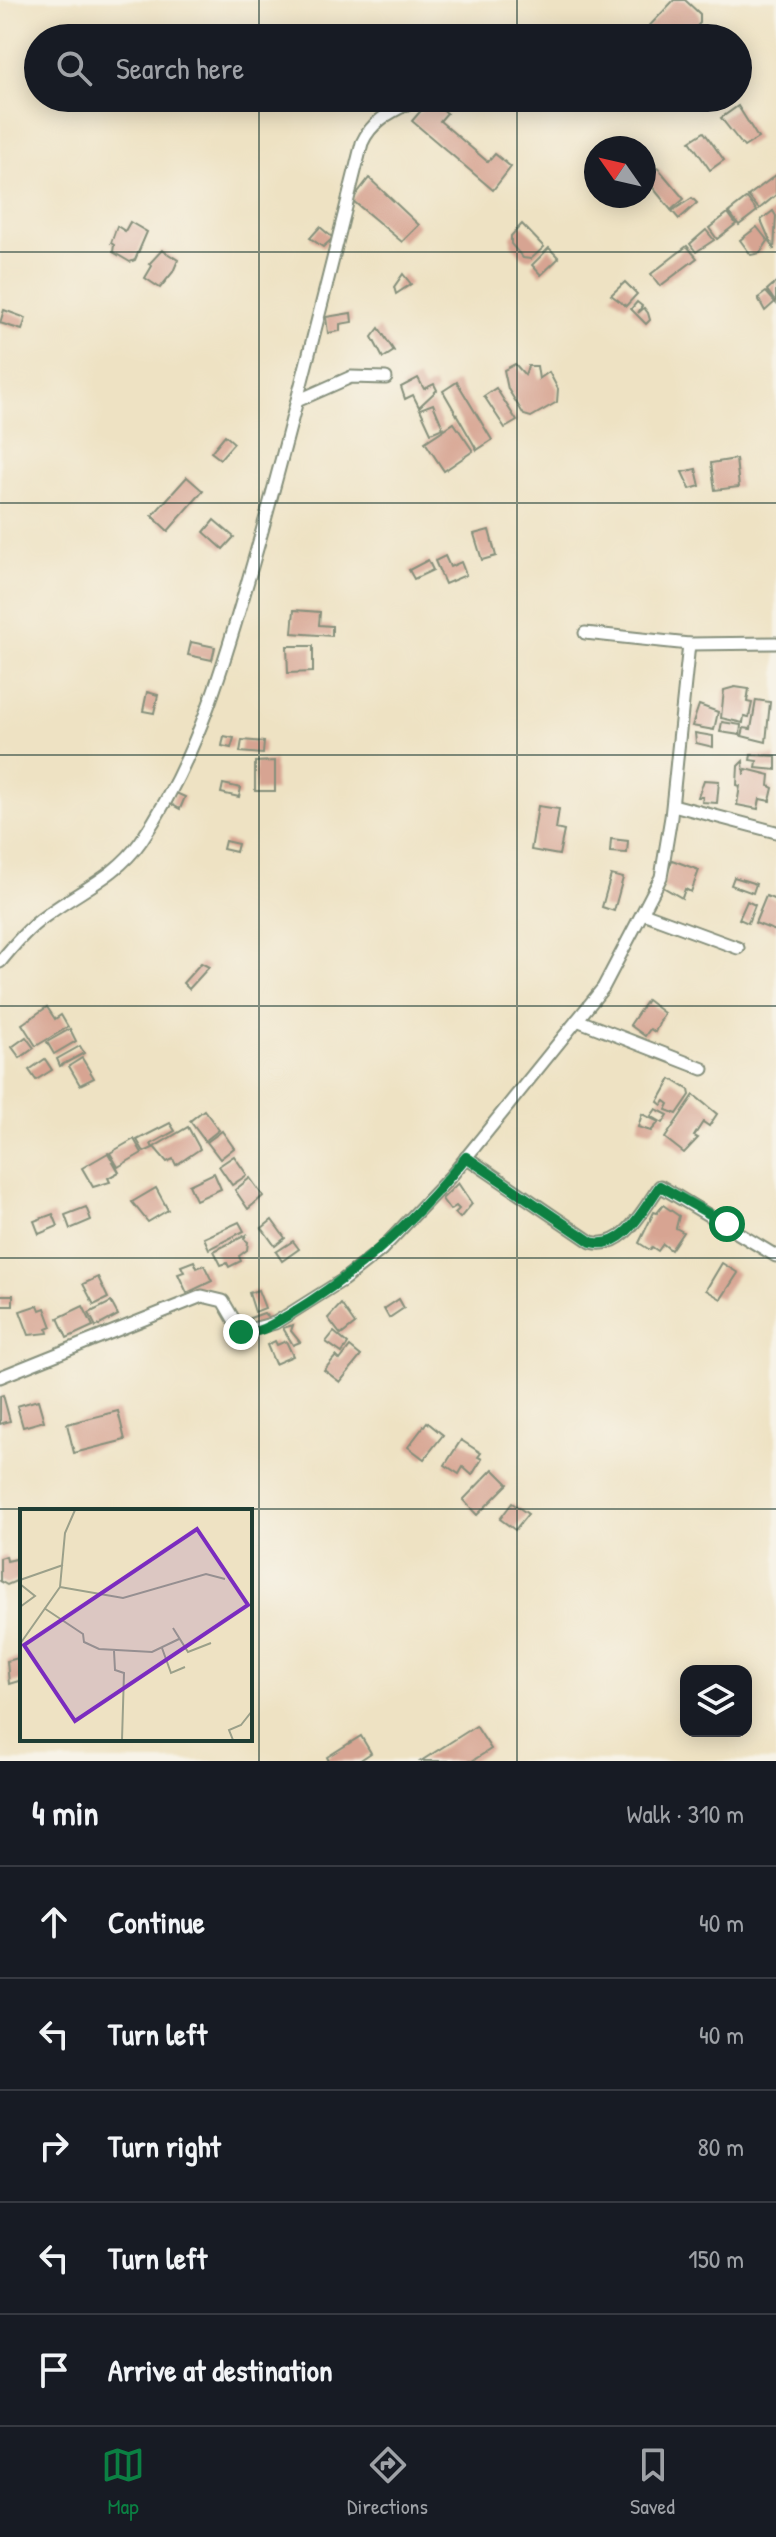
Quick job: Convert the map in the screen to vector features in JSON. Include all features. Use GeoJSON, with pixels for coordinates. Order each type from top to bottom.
{"type":"FeatureCollection","features":[{"type":"Feature","properties":{"kind":"street"},"geometry":{"type":"LineString","coordinates":[[0,962],[22,936],[48,914],[114,872],[141,842],[166,798],[202,721],[236,622],[297,401],[362,143],[368,128],[392,112]]}},
{"type":"Feature","properties":{"kind":"street"},"geometry":{"type":"LineString","coordinates":[[297,401],[351,377],[386,378]]}},
{"type":"Feature","properties":{"kind":"street"},"geometry":{"type":"LineString","coordinates":[[585,633],[689,644],[776,643]]}},
{"type":"Feature","properties":{"kind":"street"},"geometry":{"type":"LineString","coordinates":[[0,1377],[202,1296],[217,1296],[223,1301],[241,1332],[246,1334],[275,1323],[343,1280],[381,1250],[466,1157],[603,988],[643,913],[661,877],[673,805],[689,644]]}},
{"type":"Feature","properties":{"kind":"street"},"geometry":{"type":"LineString","coordinates":[[673,805],[776,832]]}},
{"type":"Feature","properties":{"kind":"street"},"geometry":{"type":"LineString","coordinates":[[643,913],[738,948]]}},
{"type":"Feature","properties":{"kind":"street"},"geometry":{"type":"LineString","coordinates":[[577,1020],[703,1069]]}},
{"type":"Feature","properties":{"kind":"street"},"geometry":{"type":"LineString","coordinates":[[466,1157],[591,1242],[604,1245],[618,1240],[660,1186],[776,1256]]}},
{"type":"Feature","properties":{"kind":"building"},"geometry":{"type":"Polygon","coordinates":[[[674,0],[685,0],[700,14],[699,24],[651,24],[674,0]]]}},
{"type":"Feature","properties":{"kind":"building"},"geometry":{"type":"Polygon","coordinates":[[[420,112],[446,112],[440,121],[488,162],[495,154],[511,167],[493,190],[412,121],[420,112]]]}},
{"type":"Feature","properties":{"kind":"building"},"geometry":{"type":"Polygon","coordinates":[[[730,112],[742,112],[758,138],[744,147],[721,118],[730,112]]]}},
{"type":"Feature","properties":{"kind":"building"},"geometry":{"type":"Polygon","coordinates":[[[704,132],[724,160],[710,170],[690,141],[704,132]]]}},
{"type":"Feature","properties":{"kind":"building"},"geometry":{"type":"Polygon","coordinates":[[[658,168],[684,199],[671,210],[656,192],[658,168]]]}},
{"type":"Feature","properties":{"kind":"building"},"geometry":{"type":"Polygon","coordinates":[[[776,175],[776,195],[759,209],[748,196],[776,175]]]}},
{"type":"Feature","properties":{"kind":"building"},"geometry":{"type":"Polygon","coordinates":[[[369,178],[419,225],[402,242],[352,200],[369,178]]]}},
{"type":"Feature","properties":{"kind":"building"},"geometry":{"type":"Polygon","coordinates":[[[692,198],[697,203],[679,219],[672,211],[692,198]]]}},
{"type":"Feature","properties":{"kind":"building"},"geometry":{"type":"Polygon","coordinates":[[[747,198],[757,211],[739,225],[729,212],[747,198]]]}},
{"type":"Feature","properties":{"kind":"building"},"geometry":{"type":"Polygon","coordinates":[[[773,211],[776,216],[774,250],[761,220],[773,211]]]}},
{"type":"Feature","properties":{"kind":"building"},"geometry":{"type":"Polygon","coordinates":[[[728,213],[736,224],[717,239],[709,228],[728,213]]]}},
{"type":"Feature","properties":{"kind":"building"},"geometry":{"type":"Polygon","coordinates":[[[130,222],[147,232],[135,260],[130,262],[113,252],[114,245],[111,243],[117,226],[125,231],[130,222]]]}},
{"type":"Feature","properties":{"kind":"building"},"geometry":{"type":"Polygon","coordinates":[[[522,224],[544,247],[531,259],[523,258],[511,244],[511,236],[522,224]]]}},
{"type":"Feature","properties":{"kind":"building"},"geometry":{"type":"Polygon","coordinates":[[[320,227],[333,238],[323,247],[310,238],[320,227]]]}},
{"type":"Feature","properties":{"kind":"building"},"geometry":{"type":"Polygon","coordinates":[[[757,227],[768,241],[760,253],[751,255],[740,240],[757,227]]]}},
{"type":"Feature","properties":{"kind":"building"},"geometry":{"type":"Polygon","coordinates":[[[706,230],[714,240],[696,252],[690,244],[706,230]]]}},
{"type":"Feature","properties":{"kind":"building"},"geometry":{"type":"Polygon","coordinates":[[[687,246],[697,258],[660,286],[651,274],[687,246]]]}},
{"type":"Feature","properties":{"kind":"building"},"geometry":{"type":"Polygon","coordinates":[[[549,248],[559,258],[541,275],[532,265],[549,248]]]}},
{"type":"Feature","properties":{"kind":"building"},"geometry":{"type":"Polygon","coordinates":[[[162,250],[178,260],[160,288],[145,278],[152,266],[149,264],[162,250]]]}},
{"type":"Feature","properties":{"kind":"building"},"geometry":{"type":"Polygon","coordinates":[[[403,274],[411,284],[396,294],[394,287],[403,274]]]}},
{"type":"Feature","properties":{"kind":"building"},"geometry":{"type":"Polygon","coordinates":[[[625,282],[637,294],[626,306],[611,295],[625,282]]]}},
{"type":"Feature","properties":{"kind":"building"},"geometry":{"type":"Polygon","coordinates":[[[776,282],[776,303],[767,290],[776,282]]]}},
{"type":"Feature","properties":{"kind":"building"},"geometry":{"type":"Polygon","coordinates":[[[766,292],[775,302],[765,311],[758,298],[766,292]]]}},
{"type":"Feature","properties":{"kind":"building"},"geometry":{"type":"Polygon","coordinates":[[[637,302],[642,306],[638,313],[644,308],[648,313],[650,320],[646,324],[631,309],[637,302]]]}},
{"type":"Feature","properties":{"kind":"building"},"geometry":{"type":"Polygon","coordinates":[[[4,310],[26,318],[22,330],[0,323],[4,310]]]}},
{"type":"Feature","properties":{"kind":"building"},"geometry":{"type":"Polygon","coordinates":[[[351,313],[352,322],[340,324],[340,331],[328,333],[326,317],[351,313]]]}},
{"type":"Feature","properties":{"kind":"building"},"geometry":{"type":"Polygon","coordinates":[[[379,328],[394,351],[383,358],[372,337],[379,328]]]}},
{"type":"Feature","properties":{"kind":"building"},"geometry":{"type":"Polygon","coordinates":[[[515,364],[525,375],[528,366],[537,366],[539,379],[549,372],[558,389],[557,402],[531,417],[524,415],[508,389],[504,370],[515,364]]]}},
{"type":"Feature","properties":{"kind":"building"},"geometry":{"type":"Polygon","coordinates":[[[418,378],[424,389],[434,384],[437,390],[419,407],[413,395],[405,399],[401,387],[418,378]]]}},
{"type":"Feature","properties":{"kind":"building"},"geometry":{"type":"Polygon","coordinates":[[[457,382],[492,440],[477,450],[443,391],[457,382]]]}},
{"type":"Feature","properties":{"kind":"building"},"geometry":{"type":"Polygon","coordinates":[[[496,388],[517,421],[505,428],[484,396],[496,388]]]}},
{"type":"Feature","properties":{"kind":"building"},"geometry":{"type":"Polygon","coordinates":[[[433,404],[443,428],[431,433],[420,409],[433,404]]]}},
{"type":"Feature","properties":{"kind":"building"},"geometry":{"type":"Polygon","coordinates":[[[454,423],[473,451],[444,471],[425,442],[454,423]]]}},
{"type":"Feature","properties":{"kind":"building"},"geometry":{"type":"Polygon","coordinates":[[[225,435],[234,443],[220,459],[211,452],[225,435]]]}},
{"type":"Feature","properties":{"kind":"building"},"geometry":{"type":"Polygon","coordinates":[[[736,459],[739,487],[715,490],[711,463],[736,459]]]}},
{"type":"Feature","properties":{"kind":"building"},"geometry":{"type":"Polygon","coordinates":[[[696,469],[700,486],[690,489],[682,472],[696,469]]]}},
{"type":"Feature","properties":{"kind":"building"},"geometry":{"type":"Polygon","coordinates":[[[187,477],[203,491],[168,531],[152,516],[187,477]]]}},
{"type":"Feature","properties":{"kind":"building"},"geometry":{"type":"Polygon","coordinates":[[[214,520],[234,537],[223,549],[204,532],[214,520]]]}},
{"type":"Feature","properties":{"kind":"building"},"geometry":{"type":"Polygon","coordinates":[[[489,530],[496,556],[482,560],[474,534],[489,530]]]}},
{"type":"Feature","properties":{"kind":"building"},"geometry":{"type":"Polygon","coordinates":[[[445,556],[450,567],[461,562],[466,575],[445,584],[435,561],[445,556]]]}},
{"type":"Feature","properties":{"kind":"building"},"geometry":{"type":"Polygon","coordinates":[[[428,560],[433,570],[414,579],[409,570],[428,560]]]}},
{"type":"Feature","properties":{"kind":"building"},"geometry":{"type":"Polygon","coordinates":[[[294,610],[320,612],[319,625],[332,626],[332,636],[292,633],[294,610]]]}},
{"type":"Feature","properties":{"kind":"building"},"geometry":{"type":"Polygon","coordinates":[[[191,642],[215,647],[212,660],[188,655],[191,642]]]}},
{"type":"Feature","properties":{"kind":"building"},"geometry":{"type":"Polygon","coordinates":[[[287,646],[313,646],[313,672],[288,673],[287,646]]]}},
{"type":"Feature","properties":{"kind":"building"},"geometry":{"type":"Polygon","coordinates":[[[735,687],[749,689],[747,702],[752,703],[749,717],[744,716],[743,723],[721,718],[724,690],[735,687]]]}},
{"type":"Feature","properties":{"kind":"building"},"geometry":{"type":"Polygon","coordinates":[[[147,692],[158,695],[154,713],[143,711],[147,692]]]}},
{"type":"Feature","properties":{"kind":"building"},"geometry":{"type":"Polygon","coordinates":[[[756,700],[770,702],[766,742],[742,736],[744,728],[751,729],[756,700]]]}},
{"type":"Feature","properties":{"kind":"building"},"geometry":{"type":"Polygon","coordinates":[[[699,705],[718,712],[714,730],[692,726],[699,705]]]}},
{"type":"Feature","properties":{"kind":"building"},"geometry":{"type":"Polygon","coordinates":[[[722,722],[741,725],[740,735],[720,732],[722,722]]]}},
{"type":"Feature","properties":{"kind":"building"},"geometry":{"type":"Polygon","coordinates":[[[695,733],[713,736],[713,747],[696,743],[695,733]]]}},
{"type":"Feature","properties":{"kind":"building"},"geometry":{"type":"Polygon","coordinates":[[[224,736],[234,738],[231,748],[222,746],[224,736]]]}},
{"type":"Feature","properties":{"kind":"building"},"geometry":{"type":"Polygon","coordinates":[[[242,740],[264,742],[263,754],[240,752],[242,740]]]}},
{"type":"Feature","properties":{"kind":"building"},"geometry":{"type":"Polygon","coordinates":[[[751,755],[776,756],[776,770],[756,768],[757,761],[750,760],[751,755]]]}},
{"type":"Feature","properties":{"kind":"building"},"geometry":{"type":"Polygon","coordinates":[[[275,761],[275,791],[255,791],[255,762],[275,761]]]}},
{"type":"Feature","properties":{"kind":"building"},"geometry":{"type":"Polygon","coordinates":[[[743,761],[744,775],[746,769],[770,775],[769,786],[773,788],[770,801],[760,799],[758,809],[737,805],[740,786],[737,785],[738,766],[743,761]]]}},
{"type":"Feature","properties":{"kind":"building"},"geometry":{"type":"Polygon","coordinates":[[[704,780],[719,781],[717,803],[702,802],[703,797],[698,797],[704,780]]]}},
{"type":"Feature","properties":{"kind":"building"},"geometry":{"type":"Polygon","coordinates":[[[223,784],[241,788],[239,797],[221,793],[223,784]]]}},
{"type":"Feature","properties":{"kind":"building"},"geometry":{"type":"Polygon","coordinates":[[[176,793],[185,797],[180,809],[171,804],[176,793]]]}},
{"type":"Feature","properties":{"kind":"building"},"geometry":{"type":"Polygon","coordinates":[[[538,806],[559,809],[556,829],[564,831],[559,855],[531,850],[538,806]]]}},
{"type":"Feature","properties":{"kind":"building"},"geometry":{"type":"Polygon","coordinates":[[[611,839],[628,841],[627,853],[610,852],[611,839]]]}},
{"type":"Feature","properties":{"kind":"building"},"geometry":{"type":"Polygon","coordinates":[[[225,841],[238,844],[236,852],[223,849],[225,841]]]}},
{"type":"Feature","properties":{"kind":"building"},"geometry":{"type":"Polygon","coordinates":[[[672,860],[699,870],[691,892],[685,889],[682,898],[663,887],[672,860]]]}},
{"type":"Feature","properties":{"kind":"building"},"geometry":{"type":"Polygon","coordinates":[[[611,875],[623,878],[614,911],[602,907],[611,875]]]}},
{"type":"Feature","properties":{"kind":"building"},"geometry":{"type":"Polygon","coordinates":[[[734,877],[756,884],[753,893],[731,885],[734,877]]]}},
{"type":"Feature","properties":{"kind":"building"},"geometry":{"type":"Polygon","coordinates":[[[766,896],[776,900],[776,931],[755,923],[766,896]]]}},
{"type":"Feature","properties":{"kind":"building"},"geometry":{"type":"Polygon","coordinates":[[[747,901],[755,905],[748,923],[739,919],[747,901]]]}},
{"type":"Feature","properties":{"kind":"building"},"geometry":{"type":"Polygon","coordinates":[[[201,963],[209,967],[189,989],[183,983],[201,963]]]}},
{"type":"Feature","properties":{"kind":"building"},"geometry":{"type":"Polygon","coordinates":[[[647,1000],[664,1013],[655,1032],[650,1029],[645,1036],[630,1025],[647,1000]]]}},
{"type":"Feature","properties":{"kind":"building"},"geometry":{"type":"Polygon","coordinates":[[[47,1007],[55,1019],[61,1015],[68,1027],[36,1046],[22,1024],[47,1007]]]}},
{"type":"Feature","properties":{"kind":"building"},"geometry":{"type":"Polygon","coordinates":[[[70,1029],[76,1041],[54,1054],[47,1042],[70,1029]]]}},
{"type":"Feature","properties":{"kind":"building"},"geometry":{"type":"Polygon","coordinates":[[[26,1037],[34,1048],[20,1058],[12,1047],[26,1037]]]}},
{"type":"Feature","properties":{"kind":"building"},"geometry":{"type":"Polygon","coordinates":[[[80,1046],[84,1053],[60,1066],[57,1059],[80,1046]]]}},
{"type":"Feature","properties":{"kind":"building"},"geometry":{"type":"Polygon","coordinates":[[[82,1058],[94,1078],[80,1085],[69,1066],[82,1058]]]}},
{"type":"Feature","properties":{"kind":"building"},"geometry":{"type":"Polygon","coordinates":[[[45,1059],[52,1070],[36,1080],[29,1070],[45,1059]]]}},
{"type":"Feature","properties":{"kind":"building"},"geometry":{"type":"Polygon","coordinates":[[[671,1079],[689,1090],[690,1095],[677,1114],[666,1110],[669,1104],[665,1101],[662,1105],[658,1102],[671,1079]]]}},
{"type":"Feature","properties":{"kind":"building"},"geometry":{"type":"Polygon","coordinates":[[[694,1095],[717,1114],[709,1126],[703,1122],[694,1136],[698,1138],[684,1153],[665,1138],[694,1095]]]}},
{"type":"Feature","properties":{"kind":"building"},"geometry":{"type":"Polygon","coordinates":[[[656,1109],[668,1115],[663,1123],[651,1116],[656,1109]]]}},
{"type":"Feature","properties":{"kind":"building"},"geometry":{"type":"Polygon","coordinates":[[[204,1110],[219,1130],[205,1141],[190,1121],[204,1110]]]}},
{"type":"Feature","properties":{"kind":"building"},"geometry":{"type":"Polygon","coordinates":[[[642,1114],[659,1122],[651,1131],[638,1127],[642,1114]]]}},
{"type":"Feature","properties":{"kind":"building"},"geometry":{"type":"Polygon","coordinates":[[[170,1123],[175,1131],[151,1144],[153,1148],[144,1152],[137,1140],[170,1123]]]}},
{"type":"Feature","properties":{"kind":"building"},"geometry":{"type":"Polygon","coordinates":[[[188,1127],[200,1149],[176,1165],[173,1159],[167,1162],[154,1147],[188,1127]]]}},
{"type":"Feature","properties":{"kind":"building"},"geometry":{"type":"Polygon","coordinates":[[[222,1131],[234,1148],[220,1159],[207,1142],[222,1131]]]}},
{"type":"Feature","properties":{"kind":"building"},"geometry":{"type":"Polygon","coordinates":[[[134,1139],[142,1153],[118,1167],[110,1153],[134,1139]]]}},
{"type":"Feature","properties":{"kind":"building"},"geometry":{"type":"Polygon","coordinates":[[[108,1153],[119,1172],[108,1178],[110,1182],[93,1187],[82,1168],[108,1153]]]}},
{"type":"Feature","properties":{"kind":"building"},"geometry":{"type":"Polygon","coordinates":[[[234,1156],[247,1175],[232,1185],[219,1166],[234,1156]]]}},
{"type":"Feature","properties":{"kind":"building"},"geometry":{"type":"Polygon","coordinates":[[[214,1173],[221,1189],[196,1200],[189,1185],[214,1173]]]}},
{"type":"Feature","properties":{"kind":"building"},"geometry":{"type":"Polygon","coordinates":[[[250,1178],[263,1196],[248,1209],[235,1190],[250,1178]]]}},
{"type":"Feature","properties":{"kind":"building"},"geometry":{"type":"Polygon","coordinates":[[[458,1183],[472,1204],[460,1218],[455,1213],[459,1209],[456,1206],[450,1210],[442,1199],[458,1183]]]}},
{"type":"Feature","properties":{"kind":"building"},"geometry":{"type":"Polygon","coordinates":[[[156,1188],[168,1210],[148,1222],[132,1202],[156,1188]]]}},
{"type":"Feature","properties":{"kind":"building"},"geometry":{"type":"Polygon","coordinates":[[[663,1205],[679,1216],[676,1228],[683,1232],[671,1250],[663,1244],[658,1251],[652,1247],[650,1250],[639,1243],[654,1212],[657,1213],[663,1205]]]}},
{"type":"Feature","properties":{"kind":"building"},"geometry":{"type":"Polygon","coordinates":[[[86,1207],[91,1220],[70,1229],[65,1215],[86,1207]]]}},
{"type":"Feature","properties":{"kind":"building"},"geometry":{"type":"Polygon","coordinates":[[[53,1214],[58,1226],[39,1234],[34,1221],[53,1214]]]}},
{"type":"Feature","properties":{"kind":"building"},"geometry":{"type":"Polygon","coordinates":[[[272,1220],[285,1238],[275,1246],[262,1228],[272,1220]]]}},
{"type":"Feature","properties":{"kind":"building"},"geometry":{"type":"Polygon","coordinates":[[[239,1222],[244,1231],[209,1249],[204,1238],[239,1222]]]}},
{"type":"Feature","properties":{"kind":"building"},"geometry":{"type":"Polygon","coordinates":[[[246,1235],[247,1250],[239,1256],[241,1261],[229,1267],[227,1263],[221,1265],[214,1251],[246,1235]]]}},
{"type":"Feature","properties":{"kind":"building"},"geometry":{"type":"Polygon","coordinates":[[[293,1241],[299,1249],[282,1261],[276,1252],[293,1241]]]}},
{"type":"Feature","properties":{"kind":"building"},"geometry":{"type":"Polygon","coordinates":[[[194,1261],[197,1268],[204,1265],[212,1281],[187,1293],[178,1274],[184,1272],[181,1266],[194,1261]]]}},
{"type":"Feature","properties":{"kind":"building"},"geometry":{"type":"Polygon","coordinates":[[[722,1263],[738,1273],[721,1299],[706,1290],[722,1263]]]}},
{"type":"Feature","properties":{"kind":"building"},"geometry":{"type":"Polygon","coordinates":[[[98,1277],[108,1298],[94,1305],[83,1284],[98,1277]]]}},
{"type":"Feature","properties":{"kind":"building"},"geometry":{"type":"Polygon","coordinates":[[[258,1290],[265,1308],[255,1312],[249,1293],[258,1290]]]}},
{"type":"Feature","properties":{"kind":"building"},"geometry":{"type":"Polygon","coordinates":[[[0,1295],[13,1295],[13,1306],[0,1306],[0,1295]]]}},
{"type":"Feature","properties":{"kind":"building"},"geometry":{"type":"Polygon","coordinates":[[[399,1299],[404,1308],[389,1318],[384,1309],[399,1299]]]}},
{"type":"Feature","properties":{"kind":"building"},"geometry":{"type":"Polygon","coordinates":[[[111,1302],[118,1315],[96,1327],[89,1313],[111,1302]]]}},
{"type":"Feature","properties":{"kind":"building"},"geometry":{"type":"Polygon","coordinates":[[[341,1304],[355,1324],[341,1335],[328,1318],[341,1304]]]}},
{"type":"Feature","properties":{"kind":"building"},"geometry":{"type":"Polygon","coordinates":[[[38,1305],[40,1310],[45,1308],[52,1327],[47,1329],[48,1333],[29,1335],[20,1311],[38,1305]]]}},
{"type":"Feature","properties":{"kind":"building"},"geometry":{"type":"Polygon","coordinates":[[[83,1306],[93,1326],[67,1338],[58,1318],[83,1306]]]}},
{"type":"Feature","properties":{"kind":"building"},"geometry":{"type":"Polygon","coordinates":[[[264,1313],[272,1322],[252,1326],[250,1318],[264,1313]]]}},
{"type":"Feature","properties":{"kind":"building"},"geometry":{"type":"Polygon","coordinates":[[[293,1325],[291,1331],[300,1342],[293,1345],[283,1328],[293,1325]]]}},
{"type":"Feature","properties":{"kind":"building"},"geometry":{"type":"Polygon","coordinates":[[[334,1332],[348,1344],[342,1353],[326,1342],[334,1332]]]}},
{"type":"Feature","properties":{"kind":"building"},"geometry":{"type":"Polygon","coordinates":[[[275,1341],[277,1345],[286,1341],[293,1356],[275,1364],[267,1345],[275,1341]]]}},
{"type":"Feature","properties":{"kind":"building"},"geometry":{"type":"Polygon","coordinates":[[[350,1347],[361,1356],[340,1382],[324,1370],[336,1356],[340,1360],[350,1347]]]}},
{"type":"Feature","properties":{"kind":"building"},"geometry":{"type":"Polygon","coordinates":[[[3,1395],[10,1421],[0,1424],[0,1396],[3,1395]]]}},
{"type":"Feature","properties":{"kind":"building"},"geometry":{"type":"Polygon","coordinates":[[[38,1400],[44,1421],[23,1427],[17,1406],[38,1400]]]}},
{"type":"Feature","properties":{"kind":"building"},"geometry":{"type":"Polygon","coordinates":[[[118,1411],[125,1440],[74,1453],[67,1424],[118,1411]]]}},
{"type":"Feature","properties":{"kind":"building"},"geometry":{"type":"Polygon","coordinates":[[[427,1422],[443,1435],[424,1459],[408,1447],[427,1422]]]}},
{"type":"Feature","properties":{"kind":"building"},"geometry":{"type":"Polygon","coordinates":[[[461,1440],[481,1453],[478,1457],[482,1459],[472,1475],[463,1467],[459,1474],[445,1465],[461,1440]]]}},
{"type":"Feature","properties":{"kind":"building"},"geometry":{"type":"Polygon","coordinates":[[[493,1469],[508,1484],[477,1515],[463,1500],[493,1469]]]}},
{"type":"Feature","properties":{"kind":"building"},"geometry":{"type":"Polygon","coordinates":[[[512,1503],[528,1514],[515,1530],[500,1519],[512,1503]]]}},
{"type":"Feature","properties":{"kind":"building"},"geometry":{"type":"Polygon","coordinates":[[[6,1556],[7,1561],[16,1559],[20,1579],[7,1585],[0,1581],[0,1558],[6,1556]]]}},
{"type":"Feature","properties":{"kind":"building"},"geometry":{"type":"Polygon","coordinates":[[[20,1658],[20,1681],[9,1684],[7,1661],[20,1658]]]}},
{"type":"Feature","properties":{"kind":"building"},"geometry":{"type":"Polygon","coordinates":[[[476,1726],[491,1749],[472,1761],[421,1761],[476,1726]]]}},
{"type":"Feature","properties":{"kind":"building"},"geometry":{"type":"Polygon","coordinates":[[[361,1736],[371,1753],[359,1761],[329,1761],[327,1757],[361,1736]]]}},
{"type":"Feature","properties":{"kind":"route"},"geometry":{"type":"LineString","coordinates":[[241,1332],[246,1334],[275,1323],[343,1280],[381,1250],[428,1203],[466,1157],[591,1242],[604,1245],[618,1240],[660,1186],[727,1224]]}}]}
